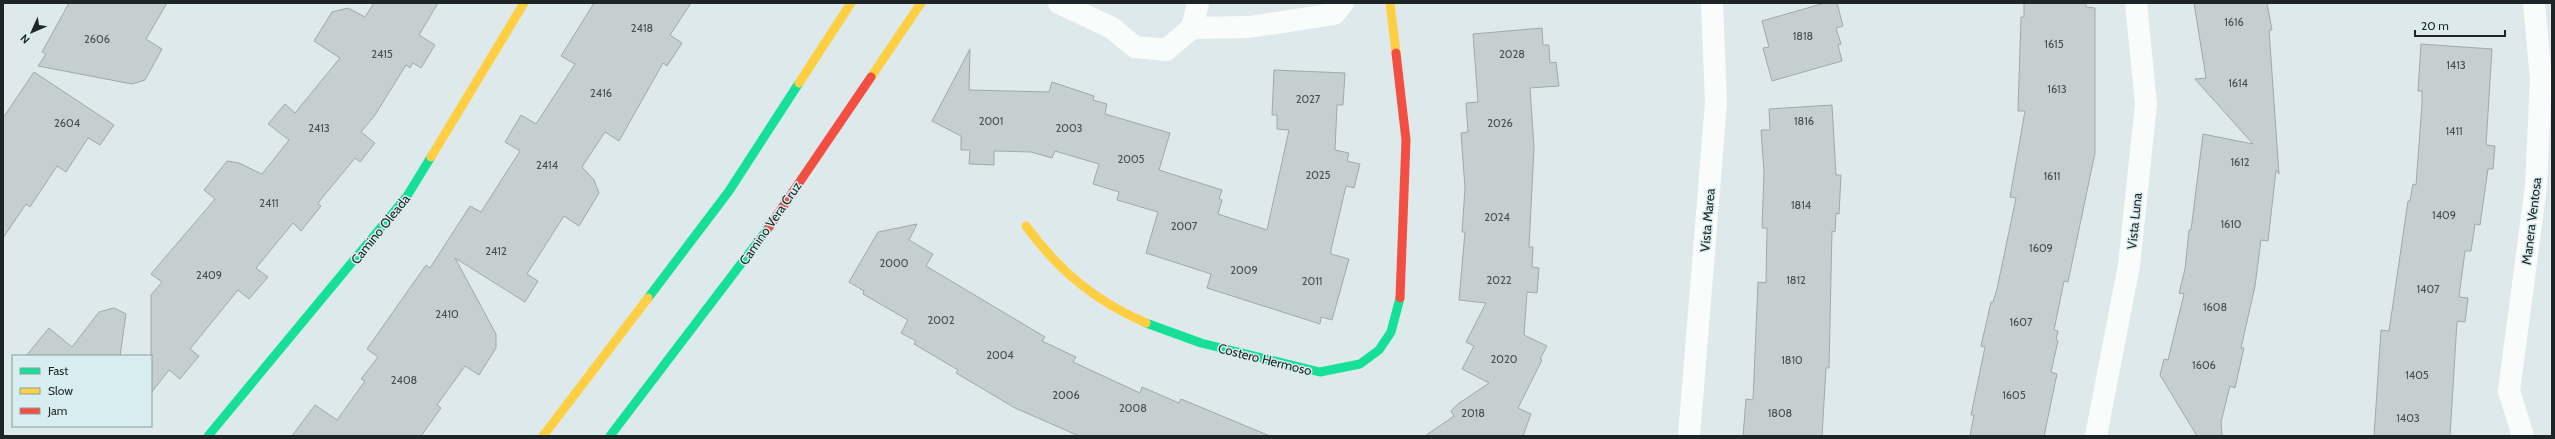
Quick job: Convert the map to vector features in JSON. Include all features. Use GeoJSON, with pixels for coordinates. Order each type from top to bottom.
{"type":"FeatureCollection","features":[{"type":"Feature","properties":{"kind":"street","name":"Camino Oleada"},"geometry":{"type":"LineString","coordinates":[[208,436],[407,196],[524,3]]}},
{"type":"Feature","properties":{"kind":"street"},"geometry":{"type":"LineString","coordinates":[[543,436],[729,190],[851,3]]}},
{"type":"Feature","properties":{"kind":"street","name":"Camino Vera Cruz"},"geometry":{"type":"LineString","coordinates":[[610,436],[762,236],[921,3]]}},
{"type":"Feature","properties":{"kind":"street"},"geometry":{"type":"LineString","coordinates":[[1059,3],[1112,28],[1135,47],[1166,50],[1192,28],[1198,3]]}},
{"type":"Feature","properties":{"kind":"street"},"geometry":{"type":"LineString","coordinates":[[1192,28],[1249,27],[1334,14],[1343,3]]}},
{"type":"Feature","properties":{"kind":"street","name":"Costero Hermoso"},"geometry":{"type":"LineString","coordinates":[[1026,226],[1044,251],[1066,274],[1116,310],[1160,330],[1201,343],[1320,372],[1360,364],[1379,350],[1391,332],[1400,297],[1406,140],[1390,3]]}},
{"type":"Feature","properties":{"kind":"street","name":"Vista Marea"},"geometry":{"type":"LineString","coordinates":[[1689,436],[1716,103],[1712,3]]}},
{"type":"Feature","properties":{"kind":"street","name":"Vista Luna"},"geometry":{"type":"LineString","coordinates":[[2096,436],[2129,265],[2146,104],[2136,3]]}},
{"type":"Feature","properties":{"kind":"street","name":"Manera Ventosa"},"geometry":{"type":"LineString","coordinates":[[2523,436],[2508,391],[2536,186],[2541,79],[2534,3]]}},
{"type":"Feature","properties":{"kind":"building"},"geometry":{"type":"Polygon","coordinates":[[[69,3],[167,3],[146,39],[162,49],[145,80],[132,84],[38,66],[46,54],[42,52],[69,3]]]}},
{"type":"Feature","properties":{"kind":"building"},"geometry":{"type":"Polygon","coordinates":[[[374,3],[438,3],[419,35],[435,45],[421,68],[413,63],[410,68],[406,65],[375,115],[361,132],[375,143],[360,162],[355,158],[318,203],[321,206],[301,231],[293,223],[256,268],[268,277],[249,299],[238,290],[190,349],[199,356],[180,379],[169,370],[152,392],[151,295],[162,282],[151,274],[215,199],[204,190],[227,161],[239,163],[262,174],[289,140],[268,124],[285,104],[295,113],[340,58],[314,41],[332,12],[348,8],[365,17],[374,3]]]}},
{"type":"Feature","properties":{"kind":"building"},"geometry":{"type":"Polygon","coordinates":[[[594,3],[691,3],[670,35],[682,43],[667,66],[663,63],[619,141],[605,132],[582,167],[594,180],[599,193],[579,226],[564,216],[527,274],[538,281],[525,302],[455,258],[496,334],[496,348],[479,375],[465,366],[437,405],[441,408],[421,436],[292,436],[315,405],[337,420],[365,381],[361,379],[378,357],[367,349],[426,265],[430,268],[470,206],[481,212],[520,151],[505,142],[521,115],[536,124],[575,64],[561,56],[594,3]]]}},
{"type":"Feature","properties":{"kind":"building"},"geometry":{"type":"Polygon","coordinates":[[[1825,3],[1837,3],[1843,26],[1836,28],[1841,44],[1838,45],[1842,61],[1772,81],[1763,48],[1769,47],[1762,21],[1825,3]]]}},
{"type":"Feature","properties":{"kind":"building"},"geometry":{"type":"Polygon","coordinates":[[[2024,3],[2086,3],[2086,7],[2095,8],[2095,153],[2068,282],[2064,281],[2054,330],[2058,331],[2056,340],[2058,341],[2051,372],[2057,374],[2044,436],[1970,436],[1974,415],[1971,415],[1985,347],[1981,346],[1991,302],[1993,302],[1997,289],[2016,198],[2010,197],[2025,111],[2018,111],[2021,17],[2024,17],[2024,3]]]}},
{"type":"Feature","properties":{"kind":"building"},"geometry":{"type":"Polygon","coordinates":[[[2194,3],[2267,3],[2272,30],[2269,30],[2279,174],[2276,170],[2268,241],[2261,240],[2255,286],[2241,348],[2244,348],[2235,388],[2230,386],[2221,422],[2222,436],[2197,436],[2160,375],[2164,359],[2168,360],[2184,294],[2179,293],[2185,269],[2189,230],[2191,230],[2203,134],[2253,144],[2195,79],[2206,78],[2194,3]]]}},
{"type":"Feature","properties":{"kind":"building"},"geometry":{"type":"Polygon","coordinates":[[[1542,28],[1543,45],[1549,45],[1550,63],[1556,62],[1559,86],[1530,88],[1534,148],[1529,247],[1533,247],[1532,267],[1539,268],[1537,293],[1527,292],[1524,335],[1547,346],[1540,359],[1542,360],[1518,408],[1531,414],[1523,436],[1425,436],[1454,416],[1451,411],[1458,404],[1489,383],[1462,369],[1474,346],[1466,342],[1486,303],[1459,300],[1465,232],[1462,232],[1465,188],[1461,133],[1468,132],[1466,103],[1478,102],[1473,34],[1542,28]]]}},
{"type":"Feature","properties":{"kind":"building"},"geometry":{"type":"Polygon","coordinates":[[[2421,44],[2492,49],[2486,145],[2495,146],[2493,169],[2488,169],[2480,225],[2475,224],[2471,251],[2465,251],[2459,297],[2468,298],[2465,322],[2457,321],[2450,436],[2374,436],[2381,330],[2389,331],[2408,201],[2410,201],[2413,184],[2416,185],[2422,104],[2422,91],[2418,91],[2421,44]]]}},
{"type":"Feature","properties":{"kind":"building"},"geometry":{"type":"Polygon","coordinates":[[[970,49],[969,90],[1049,92],[1052,82],[1094,96],[1093,100],[1107,104],[1105,114],[1170,133],[1159,170],[1222,190],[1219,199],[1222,200],[1218,214],[1267,230],[1289,130],[1277,129],[1277,115],[1272,115],[1274,70],[1345,73],[1343,105],[1337,105],[1335,150],[1349,153],[1347,161],[1360,164],[1354,188],[1346,186],[1331,250],[1331,254],[1349,259],[1332,320],[1321,317],[1320,324],[1207,288],[1211,274],[1146,253],[1158,212],[1117,200],[1119,192],[1093,184],[1099,164],[1055,151],[1052,158],[1031,152],[994,151],[994,165],[969,164],[970,150],[961,150],[961,136],[932,121],[970,49]]]}},
{"type":"Feature","properties":{"kind":"building"},"geometry":{"type":"Polygon","coordinates":[[[34,72],[114,125],[100,145],[88,138],[66,172],[57,166],[30,207],[26,204],[3,238],[3,118],[34,72]]]}},
{"type":"Feature","properties":{"kind":"building"},"geometry":{"type":"Polygon","coordinates":[[[1832,105],[1836,175],[1841,175],[1839,214],[1836,213],[1835,232],[1832,231],[1829,368],[1826,368],[1822,436],[1743,436],[1746,399],[1753,400],[1758,282],[1766,283],[1767,228],[1762,228],[1764,172],[1761,130],[1770,130],[1769,109],[1832,105]]]}},
{"type":"Feature","properties":{"kind":"building"},"geometry":{"type":"Polygon","coordinates":[[[917,224],[909,240],[933,254],[926,266],[1045,337],[1042,341],[1076,357],[1073,362],[1140,393],[1142,387],[1179,403],[1181,399],[1270,436],[1079,436],[1015,408],[956,373],[958,370],[914,344],[916,341],[901,333],[908,320],[863,294],[864,291],[849,282],[878,232],[917,224]]]}},
{"type":"Feature","properties":{"kind":"building"},"geometry":{"type":"Polygon","coordinates":[[[114,308],[126,314],[120,355],[27,355],[49,328],[72,347],[99,312],[114,308]]]}},
{"type":"Feature","properties":{"kind":"traffic: fast"},"geometry":{"type":"LineString","coordinates":[[648,298],[729,191],[799,83]]}},
{"type":"Feature","properties":{"kind":"traffic: fast"},"geometry":{"type":"LineString","coordinates":[[208,436],[407,196],[431,157]]}},
{"type":"Feature","properties":{"kind":"traffic: fast"},"geometry":{"type":"LineString","coordinates":[[610,436],[769,227]]}},
{"type":"Feature","properties":{"kind":"traffic: fast"},"geometry":{"type":"LineString","coordinates":[[1146,323],[1201,343],[1320,372],[1360,364],[1379,350],[1391,332],[1400,298]]}},
{"type":"Feature","properties":{"kind":"traffic: slow"},"geometry":{"type":"LineString","coordinates":[[431,157],[524,3]]}},
{"type":"Feature","properties":{"kind":"traffic: slow"},"geometry":{"type":"LineString","coordinates":[[799,83],[851,3]]}},
{"type":"Feature","properties":{"kind":"traffic: slow"},"geometry":{"type":"LineString","coordinates":[[871,77],[921,3]]}},
{"type":"Feature","properties":{"kind":"traffic: slow"},"geometry":{"type":"LineString","coordinates":[[1390,3],[1396,53]]}},
{"type":"Feature","properties":{"kind":"traffic: slow"},"geometry":{"type":"LineString","coordinates":[[1026,226],[1065,271],[1079,283],[1110,305],[1146,323]]}},
{"type":"Feature","properties":{"kind":"traffic: slow"},"geometry":{"type":"LineString","coordinates":[[543,436],[648,298]]}},
{"type":"Feature","properties":{"kind":"traffic: jam"},"geometry":{"type":"LineString","coordinates":[[1396,53],[1406,140],[1400,298]]}},
{"type":"Feature","properties":{"kind":"traffic: jam"},"geometry":{"type":"LineString","coordinates":[[769,227],[871,77]]}}]}
